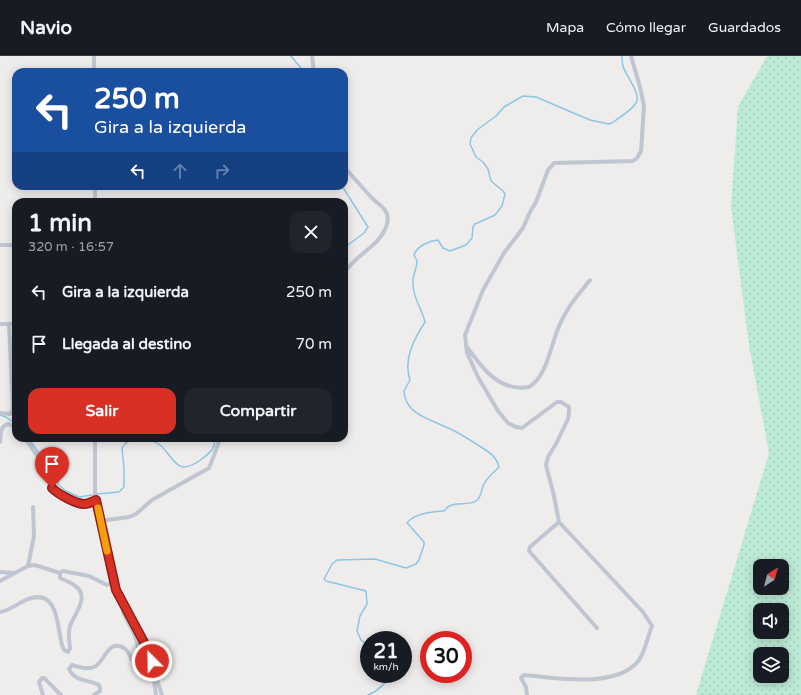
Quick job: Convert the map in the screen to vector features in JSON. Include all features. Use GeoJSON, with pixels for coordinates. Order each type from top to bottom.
{"type":"FeatureCollection","features":[{"type":"Feature","properties":{"kind":"street"},"geometry":{"type":"LineString","coordinates":[[94,56],[94,68]]}},
{"type":"Feature","properties":{"kind":"street"},"geometry":{"type":"LineString","coordinates":[[312,56],[314,68]]}},
{"type":"Feature","properties":{"kind":"street"},"geometry":{"type":"LineString","coordinates":[[527,695],[526,687],[521,678],[524,675],[588,680],[618,675],[631,668],[640,660],[652,626],[643,612],[559,522],[546,465],[548,457],[568,419],[569,406],[565,403],[557,402],[522,428],[508,423],[498,411],[478,377],[467,353],[465,335],[483,290],[504,253],[523,228],[552,164],[633,161],[640,154],[644,106],[631,56]]}},
{"type":"Feature","properties":{"kind":"street"},"geometry":{"type":"LineString","coordinates":[[348,171],[386,211],[388,220],[387,225],[379,239],[348,268]]}},
{"type":"Feature","properties":{"kind":"street"},"geometry":{"type":"LineString","coordinates":[[0,245],[12,245]]}},
{"type":"Feature","properties":{"kind":"street"},"geometry":{"type":"LineString","coordinates":[[465,345],[482,368],[495,379],[515,387],[529,387],[538,380],[543,372],[566,311],[590,280]]}},
{"type":"Feature","properties":{"kind":"street"},"geometry":{"type":"LineString","coordinates":[[0,324],[9,324],[12,388]]}},
{"type":"Feature","properties":{"kind":"street"},"geometry":{"type":"LineString","coordinates":[[0,413],[10,414],[12,412]]}},
{"type":"Feature","properties":{"kind":"street"},"geometry":{"type":"LineString","coordinates":[[0,442],[3,425],[8,424],[12,426]]}},
{"type":"Feature","properties":{"kind":"street"},"geometry":{"type":"LineString","coordinates":[[28,442],[44,466],[50,485],[55,491],[81,504],[96,500]]}},
{"type":"Feature","properties":{"kind":"street"},"geometry":{"type":"LineString","coordinates":[[95,442],[96,500],[114,582],[152,661],[162,695]]}},
{"type":"Feature","properties":{"kind":"street"},"geometry":{"type":"LineString","coordinates":[[100,520],[129,517],[136,514],[152,500],[209,468],[219,442]]}},
{"type":"Feature","properties":{"kind":"street"},"geometry":{"type":"LineString","coordinates":[[28,566],[34,536],[33,508]]}},
{"type":"Feature","properties":{"kind":"street"},"geometry":{"type":"LineString","coordinates":[[559,522],[530,547],[529,551],[597,628]]}},
{"type":"Feature","properties":{"kind":"street"},"geometry":{"type":"LineString","coordinates":[[0,581],[28,566],[35,565],[60,573],[64,571],[89,576],[107,585],[114,582]]}},
{"type":"Feature","properties":{"kind":"street"},"geometry":{"type":"LineString","coordinates":[[0,572],[14,573]]}},
{"type":"Feature","properties":{"kind":"street"},"geometry":{"type":"LineString","coordinates":[[0,612],[9,610],[33,598],[46,600],[52,604],[56,611],[62,645],[64,650],[69,651],[71,626],[80,607],[82,598],[78,588],[60,578],[60,573]]}},
{"type":"Feature","properties":{"kind":"street"},"geometry":{"type":"LineString","coordinates":[[94,695],[100,692],[99,685],[78,678],[70,671],[72,665],[86,668],[93,667],[100,663],[110,649],[117,646],[126,650],[133,662],[136,663],[139,661],[135,636],[123,612],[123,603]]}},
{"type":"Feature","properties":{"kind":"street"},"geometry":{"type":"LineString","coordinates":[[152,661],[156,695]]}},
{"type":"Feature","properties":{"kind":"street"},"geometry":{"type":"LineString","coordinates":[[43,695],[39,682],[42,678],[44,678],[61,695]]}},
{"type":"Feature","properties":{"kind":"green space"},"geometry":{"type":"Polygon","coordinates":[[[767,56],[801,56],[801,695],[696,695],[769,453],[749,345],[731,207],[738,107],[767,56]]]}},
{"type":"Feature","properties":{"kind":"waterway"},"geometry":{"type":"LineString","coordinates":[[291,56],[301,68]]}},
{"type":"Feature","properties":{"kind":"waterway"},"geometry":{"type":"LineString","coordinates":[[360,638],[357,631],[360,616],[367,604],[366,591],[326,581],[324,579],[332,564],[337,560],[375,559],[406,568],[416,564],[419,560],[424,542],[407,523],[419,515],[444,511],[447,507],[455,504],[472,503],[476,501],[485,482],[499,467],[495,458],[487,451],[457,432],[420,415],[409,406],[405,399],[404,391],[410,380],[408,372],[409,357],[417,335],[425,322],[415,297],[413,286],[413,279],[417,266],[417,261],[414,255],[418,249],[427,243],[438,240],[443,248],[450,251],[466,245],[472,238],[473,227],[475,224],[495,215],[502,206],[505,194],[491,181],[488,169],[483,162],[476,157],[470,144],[471,138],[477,130],[496,116],[504,107],[523,96],[536,97],[590,120],[609,124],[612,123],[631,109],[636,103],[637,99],[635,90],[624,70],[622,56]]}},
{"type":"Feature","properties":{"kind":"waterway"},"geometry":{"type":"LineString","coordinates":[[345,190],[368,227],[364,233],[348,245]]}},
{"type":"Feature","properties":{"kind":"waterway"},"geometry":{"type":"LineString","coordinates":[[0,415],[12,421]]}},
{"type":"Feature","properties":{"kind":"waterway"},"geometry":{"type":"LineString","coordinates":[[31,442],[50,468],[59,485],[66,491],[79,497],[92,495]]}},
{"type":"Feature","properties":{"kind":"waterway"},"geometry":{"type":"LineString","coordinates":[[97,494],[119,492],[124,487],[122,448],[128,442]]}},
{"type":"Feature","properties":{"kind":"waterway"},"geometry":{"type":"LineString","coordinates":[[155,442],[163,447],[177,464],[184,467],[201,460],[212,450],[215,442]]}},
{"type":"Feature","properties":{"kind":"waterway"},"geometry":{"type":"LineString","coordinates":[[368,695],[379,689],[385,683]]}},
{"type":"Feature","properties":{"kind":"slow traffic"},"geometry":{"type":"LineString","coordinates":[[98,508],[107,551]]}},
{"type":"Feature","properties":{"kind":"route"},"geometry":{"type":"LineString","coordinates":[[52,488],[61,495],[81,504],[96,500],[116,590],[146,646],[152,661]]}}]}
